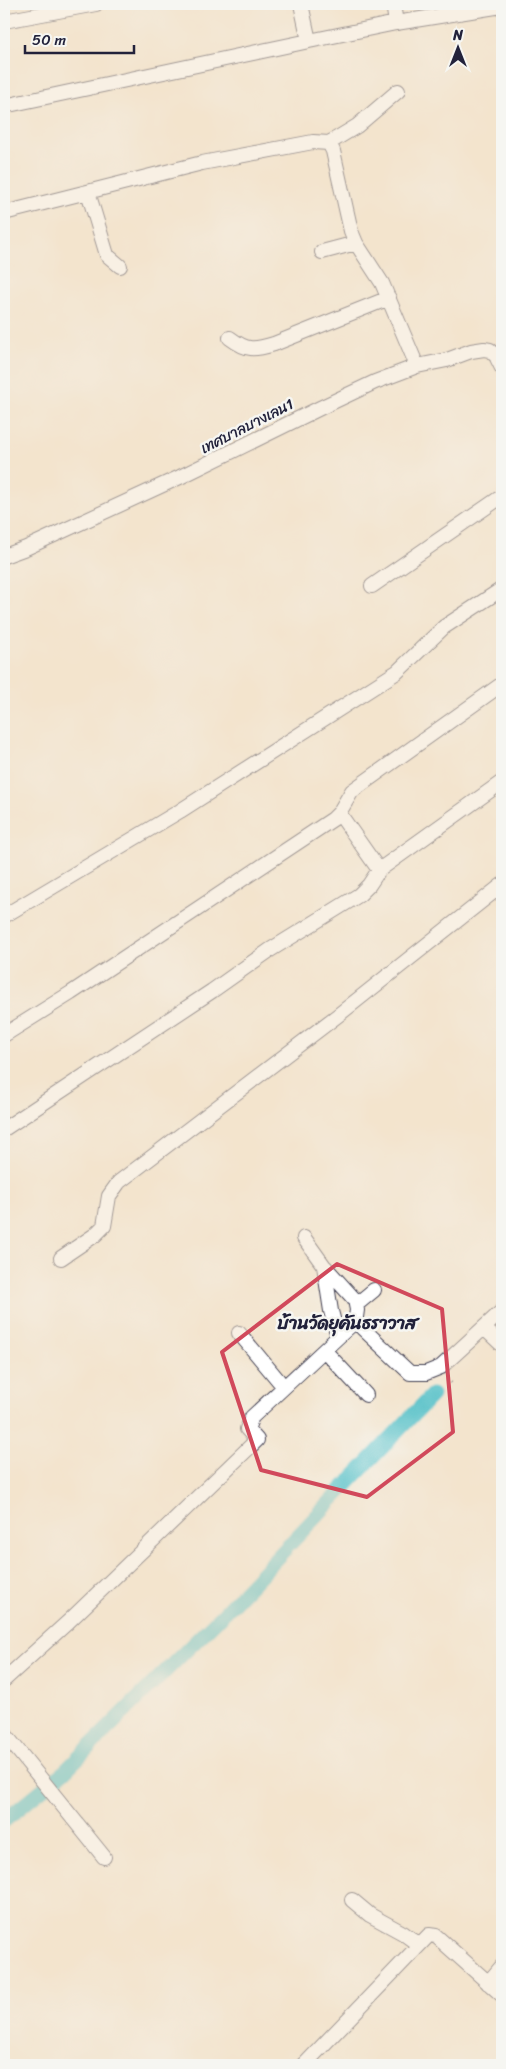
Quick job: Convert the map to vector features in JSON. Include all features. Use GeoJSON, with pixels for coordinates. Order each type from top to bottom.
{"type":"FeatureCollection","features":[{"type":"Feature","properties":{"kind":"street"},"geometry":{"type":"LineString","coordinates":[[4,21],[96,4]]}},
{"type":"Feature","properties":{"kind":"street"},"geometry":{"type":"LineString","coordinates":[[301,4],[309,41]]}},
{"type":"Feature","properties":{"kind":"street"},"geometry":{"type":"LineString","coordinates":[[393,4],[396,23]]}},
{"type":"Feature","properties":{"kind":"street"},"geometry":{"type":"LineString","coordinates":[[4,106],[396,23],[494,6]]}},
{"type":"Feature","properties":{"kind":"street"},"geometry":{"type":"LineString","coordinates":[[4,213],[221,160],[313,142],[329,143],[357,126],[398,91]]}},
{"type":"Feature","properties":{"kind":"street"},"geometry":{"type":"LineString","coordinates":[[329,143],[333,151],[351,231],[356,243],[374,270],[389,298],[418,366]]}},
{"type":"Feature","properties":{"kind":"street"},"geometry":{"type":"LineString","coordinates":[[88,192],[107,255],[120,266]]}},
{"type":"Feature","properties":{"kind":"street"},"geometry":{"type":"LineString","coordinates":[[322,252],[356,243]]}},
{"type":"Feature","properties":{"kind":"street"},"geometry":{"type":"LineString","coordinates":[[230,338],[240,345],[256,349],[274,344],[389,298]]}},
{"type":"Feature","properties":{"kind":"street","name":"เทศบาลบางเลน1"},"geometry":{"type":"LineString","coordinates":[[4,556],[26,548],[180,478],[367,386],[418,366],[484,349],[490,350],[496,356],[502,368]]}},
{"type":"Feature","properties":{"kind":"street"},"geometry":{"type":"LineString","coordinates":[[372,586],[498,499],[502,499]]}},
{"type":"Feature","properties":{"kind":"street"},"geometry":{"type":"LineString","coordinates":[[4,916],[180,810],[397,672],[444,627],[502,589]]}},
{"type":"Feature","properties":{"kind":"street"},"geometry":{"type":"LineString","coordinates":[[4,1036],[340,813],[352,791],[502,684]]}},
{"type":"Feature","properties":{"kind":"street"},"geometry":{"type":"LineString","coordinates":[[4,1129],[212,991],[270,950],[359,895],[369,885],[379,870],[502,782]]}},
{"type":"Feature","properties":{"kind":"street"},"geometry":{"type":"LineString","coordinates":[[340,813],[379,870]]}},
{"type":"Feature","properties":{"kind":"street"},"geometry":{"type":"LineString","coordinates":[[61,1258],[95,1235],[104,1226],[109,1196],[119,1182],[337,1016],[502,885]]}},
{"type":"Feature","properties":{"kind":"street"},"geometry":{"type":"LineString","coordinates":[[304,1238],[324,1266],[355,1300],[357,1304],[357,1325]]}},
{"type":"Feature","properties":{"kind":"street"},"geometry":{"type":"LineString","coordinates":[[324,1266],[338,1337]]}},
{"type":"Feature","properties":{"kind":"street"},"geometry":{"type":"LineString","coordinates":[[357,1304],[374,1290]]}},
{"type":"Feature","properties":{"kind":"street"},"geometry":{"type":"LineString","coordinates":[[4,1680],[68,1622],[257,1440],[247,1429],[252,1418],[350,1325],[357,1325],[410,1373],[426,1373],[441,1367],[485,1329],[502,1311]]}},
{"type":"Feature","properties":{"kind":"street"},"geometry":{"type":"LineString","coordinates":[[485,1329],[502,1345]]}},
{"type":"Feature","properties":{"kind":"street"},"geometry":{"type":"LineString","coordinates":[[239,1333],[284,1387]]}},
{"type":"Feature","properties":{"kind":"street"},"geometry":{"type":"LineString","coordinates":[[324,1350],[366,1395]]}},
{"type":"Feature","properties":{"kind":"street"},"geometry":{"type":"LineString","coordinates":[[5,1739],[104,1857]]}},
{"type":"Feature","properties":{"kind":"street"},"geometry":{"type":"LineString","coordinates":[[352,1900],[370,1915],[403,1933],[418,1944]]}},
{"type":"Feature","properties":{"kind":"street"},"geometry":{"type":"LineString","coordinates":[[304,2065],[418,1944],[429,1935],[436,1936],[502,1996]]}},
{"type":"Feature","properties":{"kind":"street"},"geometry":{"type":"LineString","coordinates":[[488,1983],[502,1966]]}},
{"type":"Feature","properties":{"kind":"highlighted area"},"geometry":{"type":"Polygon","coordinates":[[[337,1264],[442,1309],[453,1432],[367,1497],[261,1470],[222,1352],[337,1264]]]}},
{"type":"Feature","properties":{"kind":"waterway"},"geometry":{"type":"LineString","coordinates":[[4,1821],[65,1771],[225,1612],[432,1395]]}},
{"type":"Feature","properties":{"kind":"district","name":"บ้านวัดยุคันธราวาส"},"geometry":{"type":"Point","coordinates":[347,1323]}}]}
